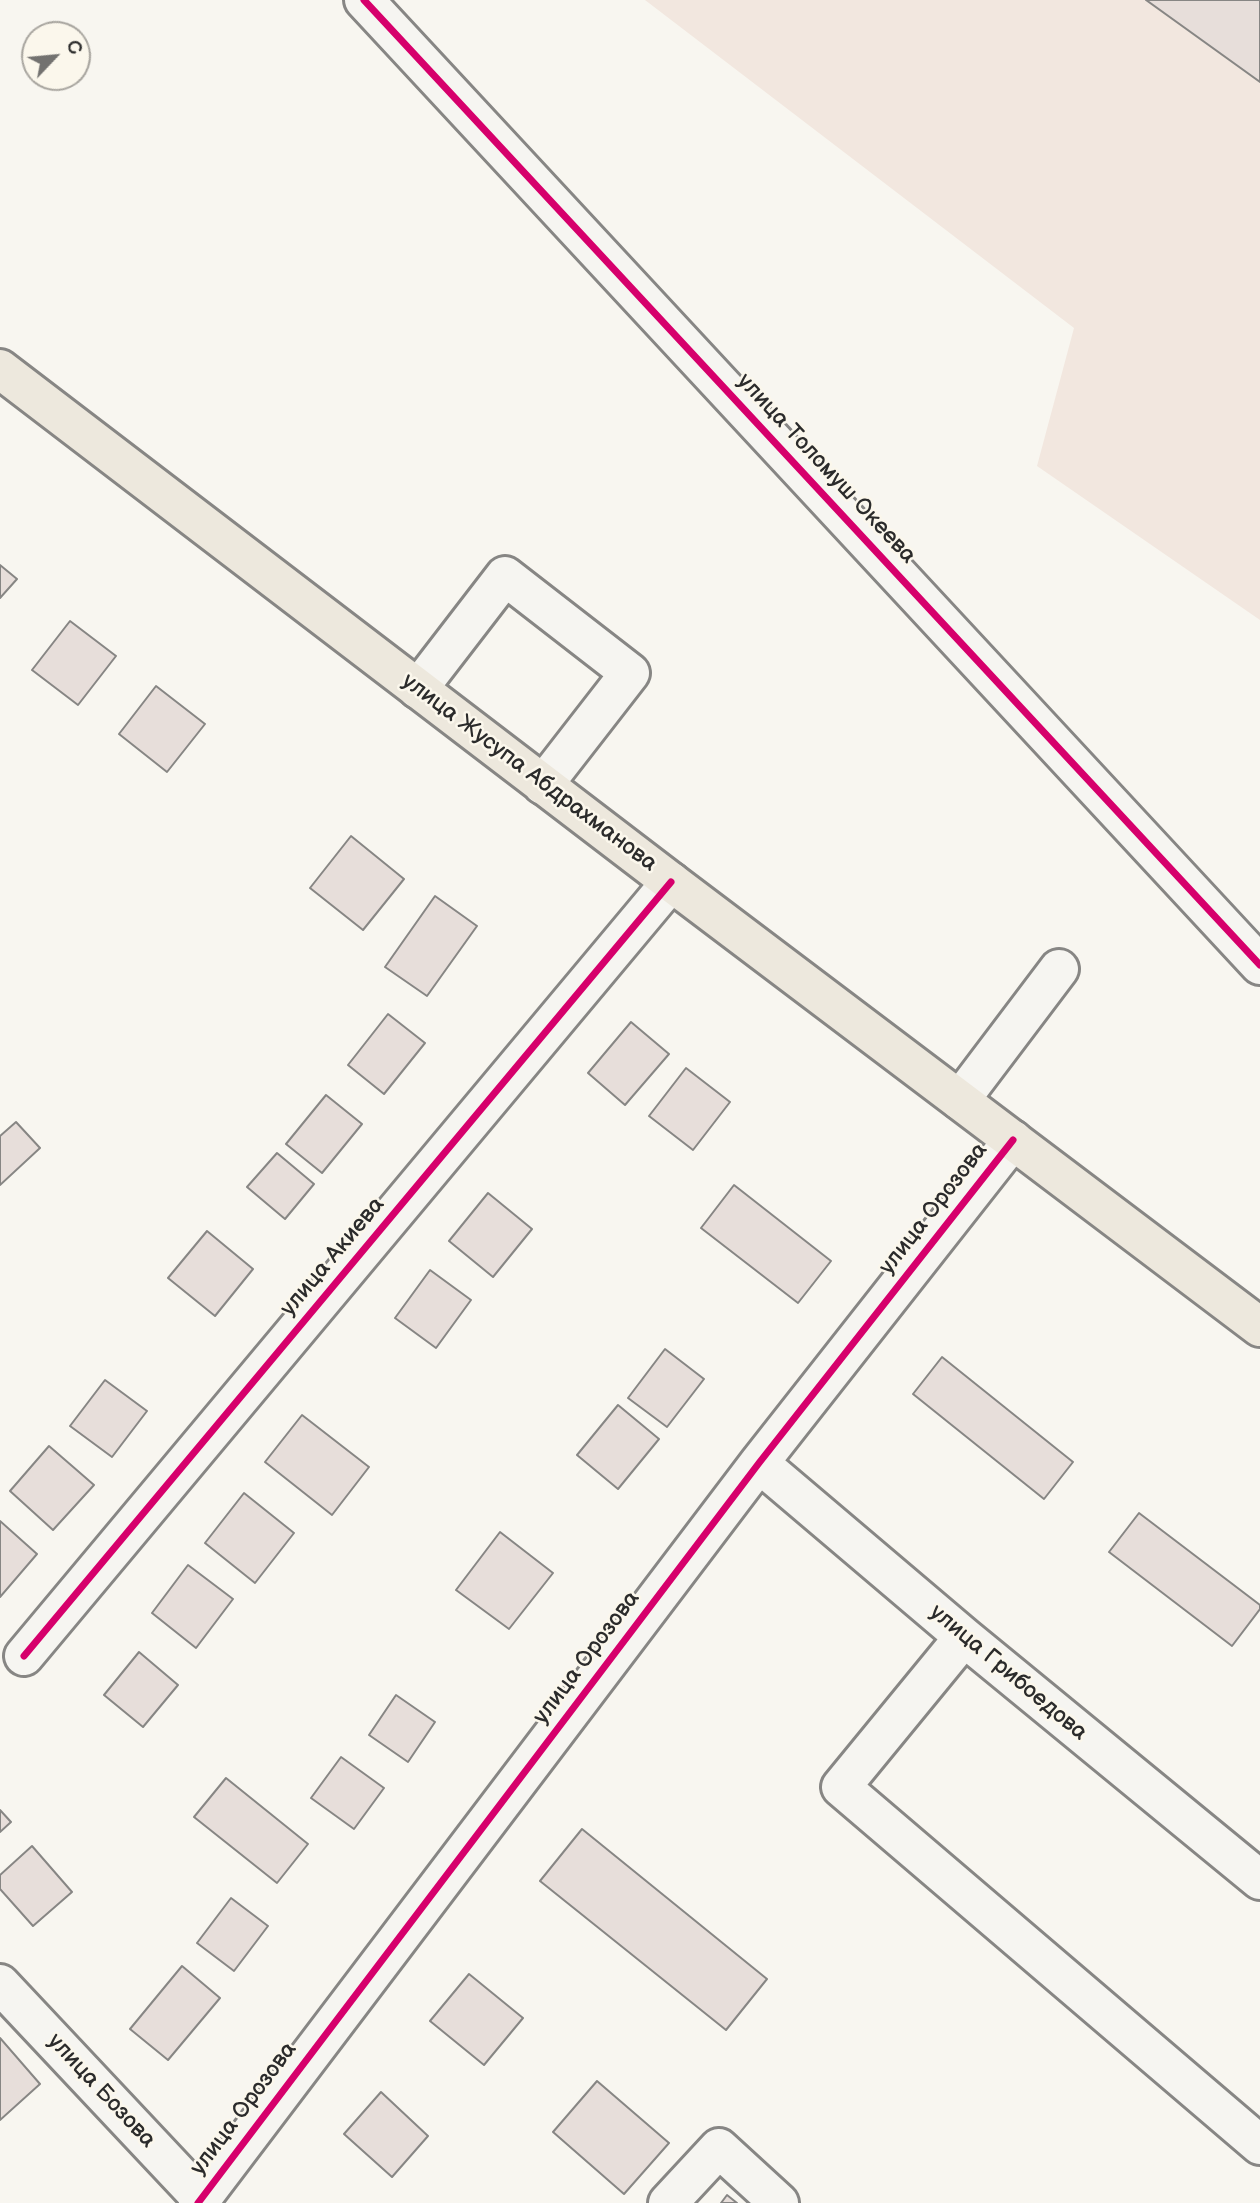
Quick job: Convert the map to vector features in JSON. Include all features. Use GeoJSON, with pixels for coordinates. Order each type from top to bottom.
{"type":"FeatureCollection","features":[{"type":"Feature","properties":{"kind":"highway","name":"улица Жусупа Абдрахманова"},"geometry":{"type":"LineString","coordinates":[[0,369],[543,785],[1260,1327]]}},
{"type":"Feature","properties":{"kind":"street","name":"улица Толомуш Океева"},"geometry":{"type":"LineString","coordinates":[[364,0],[1260,965]]}},
{"type":"Feature","properties":{"kind":"street"},"geometry":{"type":"LineString","coordinates":[[418,689],[505,576],[630,673],[543,785]]}},
{"type":"Feature","properties":{"kind":"street","name":"улица Акиева"},"geometry":{"type":"LineString","coordinates":[[24,1656],[671,882]]}},
{"type":"Feature","properties":{"kind":"street"},"geometry":{"type":"LineString","coordinates":[[960,1100],[1059,969]]}},
{"type":"Feature","properties":{"kind":"street","name":"улица Орозова"},"geometry":{"type":"LineString","coordinates":[[200,2201],[760,1463],[1013,1140]]}},
{"type":"Feature","properties":{"kind":"street","name":"улица Грибоедова"},"geometry":{"type":"LineString","coordinates":[[760,1463],[964,1637],[1260,1880]]}},
{"type":"Feature","properties":{"kind":"street"},"geometry":{"type":"LineString","coordinates":[[964,1637],[841,1787],[1260,2145]]}},
{"type":"Feature","properties":{"kind":"street","name":"улица Бозова"},"geometry":{"type":"LineString","coordinates":[[0,1984],[200,2201]]}},
{"type":"Feature","properties":{"kind":"street"},"geometry":{"type":"LineString","coordinates":[[668,2203],[719,2148],[779,2203]]}},
{"type":"Feature","properties":{"kind":"shaded area"},"geometry":{"type":"Polygon","coordinates":[[[645,0],[1260,0],[1260,620],[1037,466],[1074,328],[645,0]]]}},
{"type":"Feature","properties":{"kind":"building"},"geometry":{"type":"Polygon","coordinates":[[[1146,0],[1260,0],[1260,82],[1146,0]]]}},
{"type":"Feature","properties":{"kind":"building"},"geometry":{"type":"Polygon","coordinates":[[[0,565],[17,579],[0,598],[0,565]]]}},
{"type":"Feature","properties":{"kind":"building"},"geometry":{"type":"Polygon","coordinates":[[[70,621],[116,656],[78,705],[32,670],[70,621]]]}},
{"type":"Feature","properties":{"kind":"building"},"geometry":{"type":"Polygon","coordinates":[[[156,686],[205,724],[167,772],[119,734],[156,686]]]}},
{"type":"Feature","properties":{"kind":"building"},"geometry":{"type":"Polygon","coordinates":[[[351,836],[404,879],[363,930],[310,888],[351,836]]]}},
{"type":"Feature","properties":{"kind":"building"},"geometry":{"type":"Polygon","coordinates":[[[435,896],[477,926],[427,996],[385,967],[435,896]]]}},
{"type":"Feature","properties":{"kind":"building"},"geometry":{"type":"Polygon","coordinates":[[[388,1014],[425,1043],[384,1094],[348,1065],[388,1014]]]}},
{"type":"Feature","properties":{"kind":"building"},"geometry":{"type":"Polygon","coordinates":[[[631,1022],[669,1054],[625,1105],[588,1073],[631,1022]]]}},
{"type":"Feature","properties":{"kind":"building"},"geometry":{"type":"Polygon","coordinates":[[[686,1068],[730,1102],[693,1150],[649,1116],[686,1068]]]}},
{"type":"Feature","properties":{"kind":"building"},"geometry":{"type":"Polygon","coordinates":[[[326,1095],[362,1124],[322,1173],[286,1144],[326,1095]]]}},
{"type":"Feature","properties":{"kind":"building"},"geometry":{"type":"Polygon","coordinates":[[[16,1122],[40,1148],[0,1185],[0,1136],[16,1122]]]}},
{"type":"Feature","properties":{"kind":"building"},"geometry":{"type":"Polygon","coordinates":[[[277,1153],[314,1184],[285,1219],[247,1187],[277,1153]]]}},
{"type":"Feature","properties":{"kind":"building"},"geometry":{"type":"Polygon","coordinates":[[[734,1185],[831,1261],[798,1303],[701,1228],[734,1185]]]}},
{"type":"Feature","properties":{"kind":"building"},"geometry":{"type":"Polygon","coordinates":[[[488,1193],[532,1229],[493,1277],[449,1241],[488,1193]]]}},
{"type":"Feature","properties":{"kind":"building"},"geometry":{"type":"Polygon","coordinates":[[[207,1231],[253,1269],[215,1316],[168,1278],[207,1231]]]}},
{"type":"Feature","properties":{"kind":"building"},"geometry":{"type":"Polygon","coordinates":[[[430,1270],[471,1300],[436,1348],[395,1318],[430,1270]]]}},
{"type":"Feature","properties":{"kind":"building"},"geometry":{"type":"Polygon","coordinates":[[[665,1349],[704,1379],[667,1427],[628,1398],[665,1349]]]}},
{"type":"Feature","properties":{"kind":"building"},"geometry":{"type":"Polygon","coordinates":[[[942,1357],[1073,1462],[1044,1499],[913,1394],[942,1357]]]}},
{"type":"Feature","properties":{"kind":"building"},"geometry":{"type":"Polygon","coordinates":[[[105,1380],[147,1411],[112,1457],[70,1426],[105,1380]]]}},
{"type":"Feature","properties":{"kind":"building"},"geometry":{"type":"Polygon","coordinates":[[[618,1405],[659,1439],[618,1489],[577,1455],[618,1405]]]}},
{"type":"Feature","properties":{"kind":"building"},"geometry":{"type":"Polygon","coordinates":[[[302,1415],[369,1467],[332,1515],[265,1462],[302,1415]]]}},
{"type":"Feature","properties":{"kind":"building"},"geometry":{"type":"Polygon","coordinates":[[[49,1446],[94,1485],[53,1530],[10,1491],[49,1446]]]}},
{"type":"Feature","properties":{"kind":"building"},"geometry":{"type":"Polygon","coordinates":[[[244,1493],[294,1533],[255,1583],[205,1543],[244,1493]]]}},
{"type":"Feature","properties":{"kind":"building"},"geometry":{"type":"Polygon","coordinates":[[[1139,1513],[1260,1605],[1260,1609],[1232,1646],[1109,1552],[1139,1513]]]}},
{"type":"Feature","properties":{"kind":"building"},"geometry":{"type":"Polygon","coordinates":[[[0,1521],[37,1554],[0,1597],[0,1521]]]}},
{"type":"Feature","properties":{"kind":"building"},"geometry":{"type":"Polygon","coordinates":[[[500,1532],[553,1573],[509,1629],[456,1590],[500,1532]]]}},
{"type":"Feature","properties":{"kind":"building"},"geometry":{"type":"Polygon","coordinates":[[[188,1565],[233,1599],[196,1648],[152,1613],[188,1565]]]}},
{"type":"Feature","properties":{"kind":"building"},"geometry":{"type":"Polygon","coordinates":[[[139,1652],[178,1685],[143,1727],[104,1695],[139,1652]]]}},
{"type":"Feature","properties":{"kind":"building"},"geometry":{"type":"Polygon","coordinates":[[[396,1695],[435,1722],[408,1762],[369,1735],[396,1695]]]}},
{"type":"Feature","properties":{"kind":"building"},"geometry":{"type":"Polygon","coordinates":[[[341,1757],[384,1788],[354,1829],[311,1798],[341,1757]]]}},
{"type":"Feature","properties":{"kind":"building"},"geometry":{"type":"Polygon","coordinates":[[[226,1778],[308,1844],[277,1883],[194,1817],[226,1778]]]}},
{"type":"Feature","properties":{"kind":"building"},"geometry":{"type":"Polygon","coordinates":[[[0,1810],[11,1822],[0,1832],[0,1810]]]}},
{"type":"Feature","properties":{"kind":"building"},"geometry":{"type":"Polygon","coordinates":[[[582,1829],[767,1979],[726,2030],[540,1881],[582,1829]]]}},
{"type":"Feature","properties":{"kind":"building"},"geometry":{"type":"Polygon","coordinates":[[[32,1846],[72,1892],[33,1926],[0,1889],[0,1875],[32,1846]]]}},
{"type":"Feature","properties":{"kind":"building"},"geometry":{"type":"Polygon","coordinates":[[[231,1898],[268,1926],[234,1971],[197,1943],[231,1898]]]}},
{"type":"Feature","properties":{"kind":"building"},"geometry":{"type":"Polygon","coordinates":[[[182,1966],[220,1998],[168,2060],[130,2029],[182,1966]]]}},
{"type":"Feature","properties":{"kind":"building"},"geometry":{"type":"Polygon","coordinates":[[[469,1974],[523,2018],[484,2065],[430,2021],[469,1974]]]}},
{"type":"Feature","properties":{"kind":"building"},"geometry":{"type":"Polygon","coordinates":[[[0,2038],[40,2084],[0,2120],[0,2038]]]}},
{"type":"Feature","properties":{"kind":"building"},"geometry":{"type":"Polygon","coordinates":[[[597,2081],[669,2143],[624,2194],[553,2132],[597,2081]]]}},
{"type":"Feature","properties":{"kind":"building"},"geometry":{"type":"Polygon","coordinates":[[[381,2092],[428,2136],[392,2177],[344,2134],[381,2092]]]}},
{"type":"Feature","properties":{"kind":"building"},"geometry":{"type":"Polygon","coordinates":[[[727,2195],[737,2203],[721,2203],[727,2195]]]}},
{"type":"Feature","properties":{"kind":"cycle path"},"geometry":{"type":"LineString","coordinates":[[364,0],[1260,965]]}},
{"type":"Feature","properties":{"kind":"cycle path"},"geometry":{"type":"LineString","coordinates":[[24,1656],[671,882]]}},
{"type":"Feature","properties":{"kind":"cycle path"},"geometry":{"type":"LineString","coordinates":[[198,2203],[759,1463],[1013,1140]]}}]}
